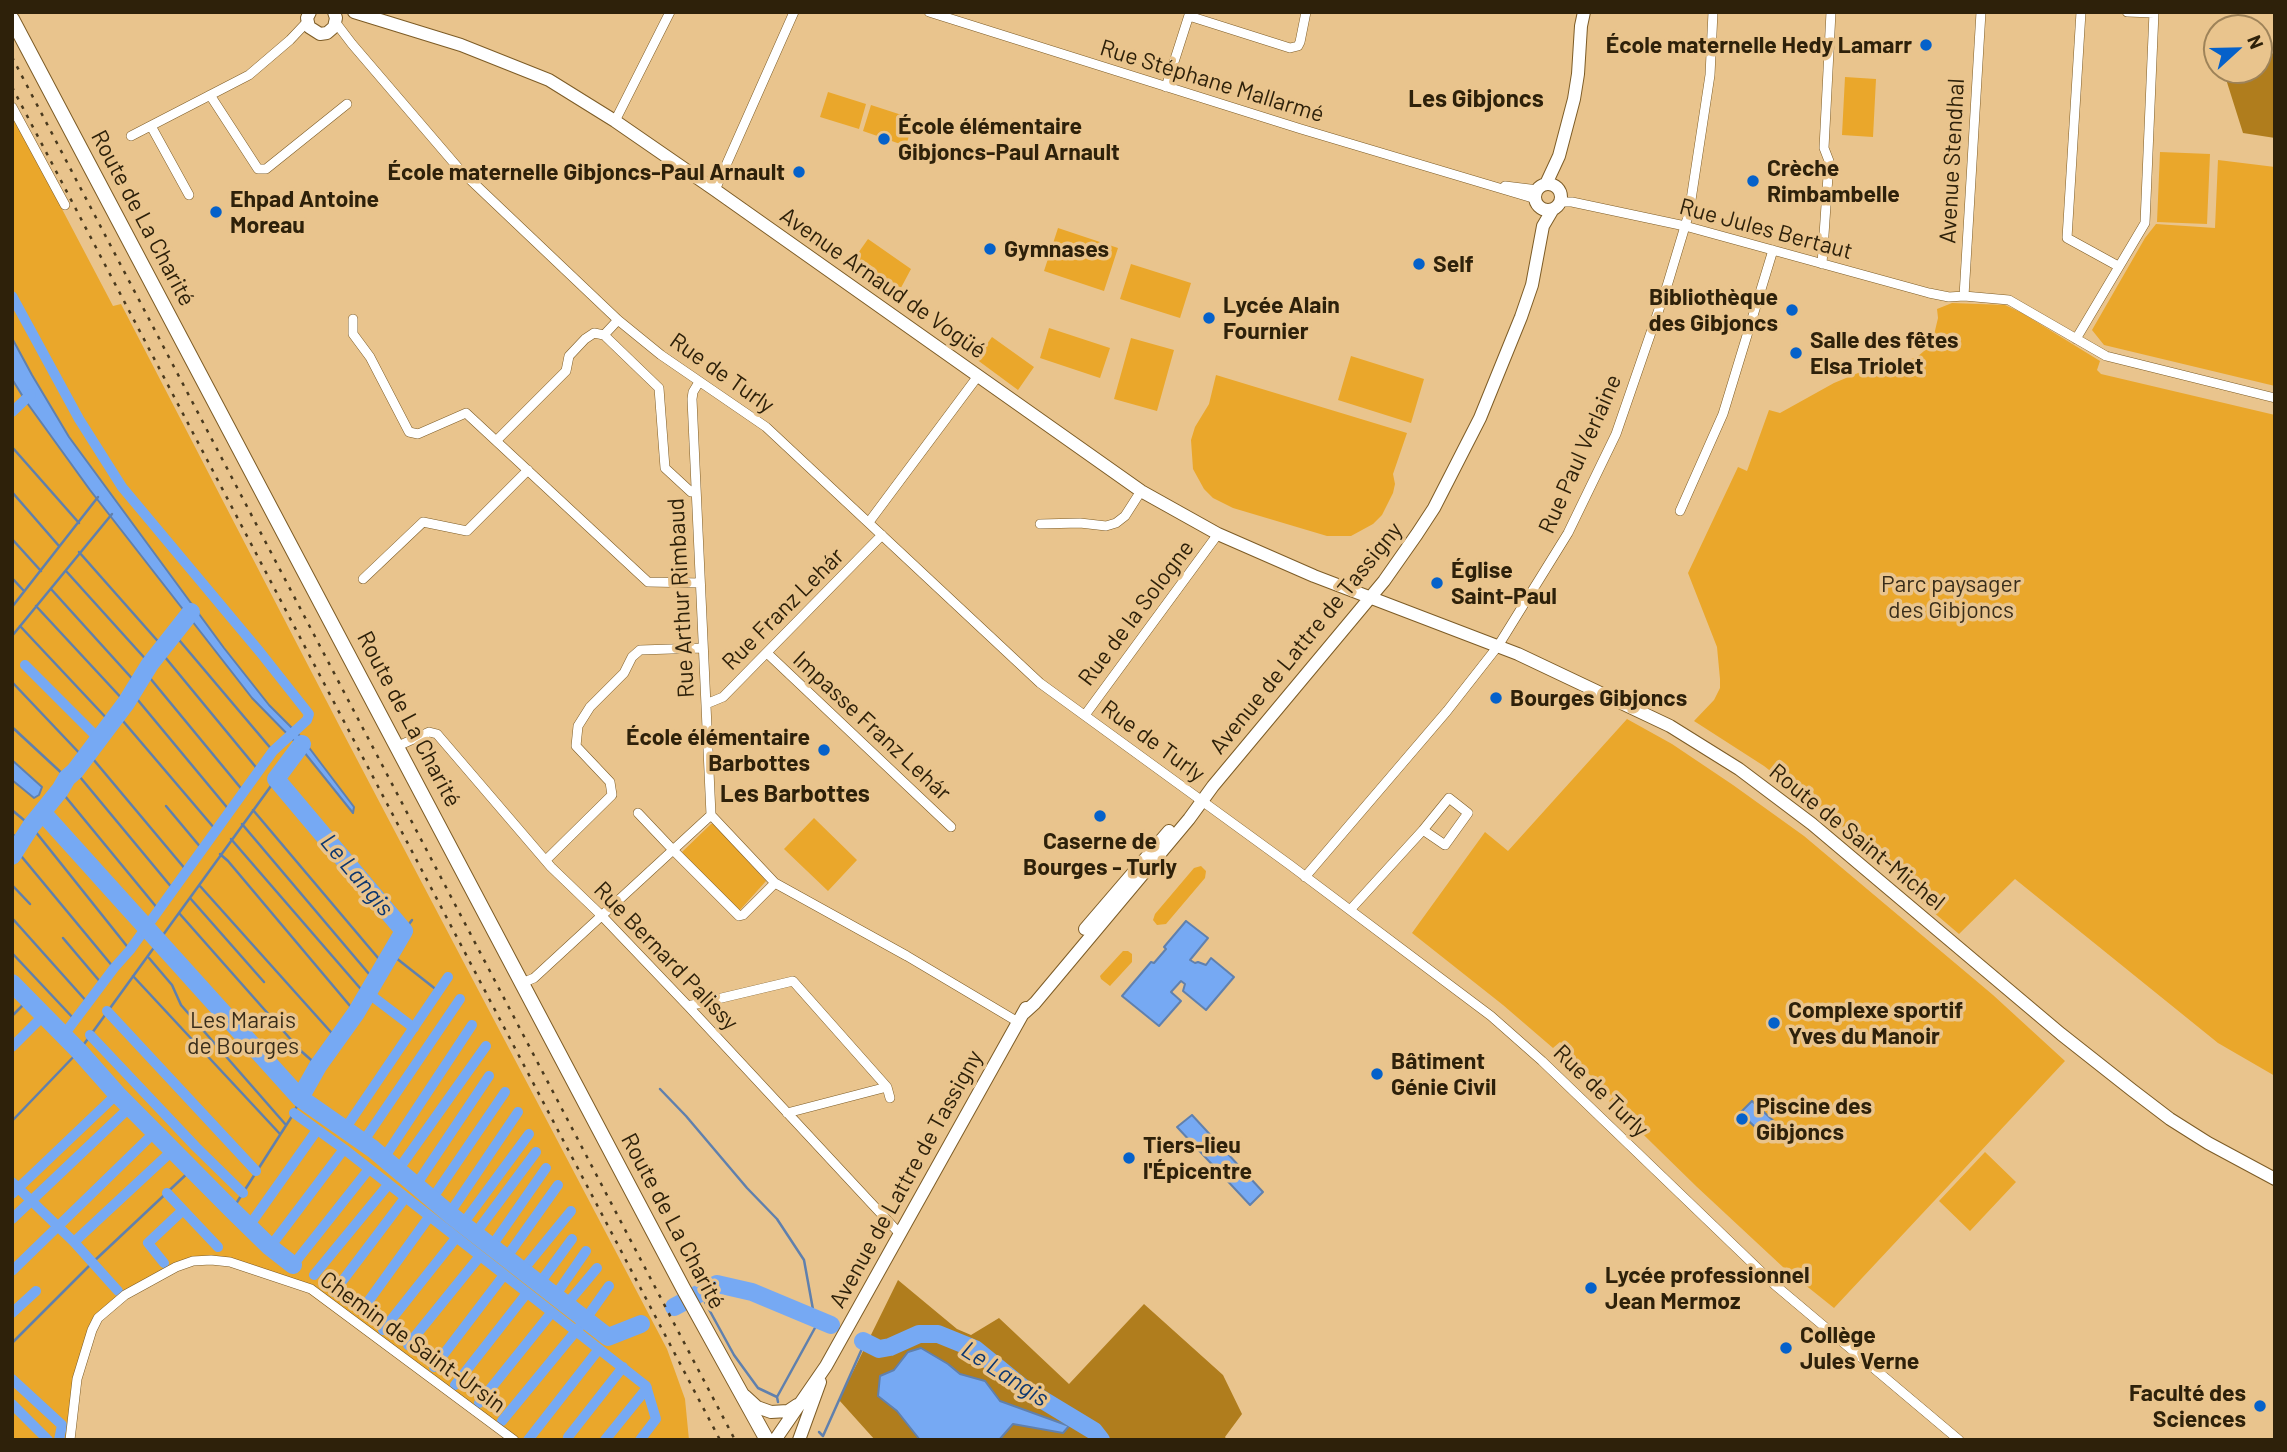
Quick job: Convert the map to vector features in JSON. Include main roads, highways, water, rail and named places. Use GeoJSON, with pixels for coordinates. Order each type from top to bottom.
{"type":"FeatureCollection","features":[{"type":"Feature","properties":{"kind":"main road","name":"Route de La Charité"},"geometry":{"type":"LineString","coordinates":[[12,19],[695,1311],[766,1440]]}},
{"type":"Feature","properties":{"kind":"water"},"geometry":{"type":"Polygon","coordinates":[[[12,338],[69,437],[224,648],[269,705],[301,737],[354,807],[353,813],[300,747],[252,698],[90,490],[25,400],[12,379],[12,338]]]}},
{"type":"Feature","properties":{"kind":"water"},"geometry":{"type":"Polygon","coordinates":[[[12,760],[42,787],[39,795],[34,798],[12,780],[12,760]]]}},
{"type":"Feature","properties":{"kind":"water"},"geometry":{"type":"Polygon","coordinates":[[[1186,921],[1208,938],[1190,960],[1206,965],[1211,958],[1234,977],[1206,1010],[1183,991],[1185,984],[1181,981],[1171,992],[1181,1001],[1159,1026],[1122,996],[1166,949],[1164,947],[1186,921]]]}},
{"type":"Feature","properties":{"kind":"water"},"geometry":{"type":"Polygon","coordinates":[[[1752,1101],[1779,1126],[1768,1139],[1740,1113],[1752,1101]]]}},
{"type":"Feature","properties":{"kind":"water"},"geometry":{"type":"Polygon","coordinates":[[[1192,1115],[1263,1192],[1250,1205],[1177,1127],[1192,1115]]]}},
{"type":"Feature","properties":{"kind":"water"},"geometry":{"type":"Polygon","coordinates":[[[921,1348],[960,1374],[985,1381],[1000,1401],[1069,1426],[1063,1433],[1013,1424],[999,1440],[920,1440],[897,1411],[878,1396],[880,1376],[894,1370],[908,1352],[921,1348]]]}},
{"type":"Feature","properties":{"kind":"waterway"},"geometry":{"type":"LineString","coordinates":[[12,296],[79,419],[122,487],[309,714],[307,720],[273,751],[130,950],[63,1036]]}},
{"type":"Feature","properties":{"kind":"waterway"},"geometry":{"type":"LineString","coordinates":[[12,412],[31,394]]}},
{"type":"Feature","properties":{"kind":"waterway"},"geometry":{"type":"LineString","coordinates":[[12,447],[79,523]]}},
{"type":"Feature","properties":{"kind":"waterway"},"geometry":{"type":"LineString","coordinates":[[12,492],[59,546]]}},
{"type":"Feature","properties":{"kind":"waterway"},"geometry":{"type":"LineString","coordinates":[[12,607],[98,497]]}},
{"type":"Feature","properties":{"kind":"waterway"},"geometry":{"type":"LineString","coordinates":[[12,636],[112,514]]}},
{"type":"Feature","properties":{"kind":"waterway"},"geometry":{"type":"LineString","coordinates":[[12,539],[41,571]]}},
{"type":"Feature","properties":{"kind":"waterway"},"geometry":{"type":"LineString","coordinates":[[79,552],[163,647]]}},
{"type":"Feature","properties":{"kind":"waterway"},"geometry":{"type":"LineString","coordinates":[[66,571],[150,664]]}},
{"type":"Feature","properties":{"kind":"waterway"},"geometry":{"type":"LineString","coordinates":[[12,578],[24,591]]}},
{"type":"Feature","properties":{"kind":"waterway"},"geometry":{"type":"LineString","coordinates":[[51,589],[137,684]]}},
{"type":"Feature","properties":{"kind":"waterway"},"geometry":{"type":"LineString","coordinates":[[36,606],[126,703]]}},
{"type":"Feature","properties":{"kind":"waterway"},"geometry":{"type":"LineString","coordinates":[[12,856],[31,826],[126,703],[150,664],[191,612]]}},
{"type":"Feature","properties":{"kind":"waterway"},"geometry":{"type":"LineString","coordinates":[[20,626],[111,723]]}},
{"type":"Feature","properties":{"kind":"waterway"},"geometry":{"type":"LineString","coordinates":[[174,634],[273,751]]}},
{"type":"Feature","properties":{"kind":"waterway"},"geometry":{"type":"LineString","coordinates":[[160,651],[259,771]]}},
{"type":"Feature","properties":{"kind":"waterway"},"geometry":{"type":"LineString","coordinates":[[25,665],[99,739]]}},
{"type":"Feature","properties":{"kind":"waterway"},"geometry":{"type":"LineString","coordinates":[[145,672],[244,792]]}},
{"type":"Feature","properties":{"kind":"waterway"},"geometry":{"type":"LineString","coordinates":[[12,682],[84,758]]}},
{"type":"Feature","properties":{"kind":"waterway"},"geometry":{"type":"LineString","coordinates":[[132,693],[230,811]]}},
{"type":"Feature","properties":{"kind":"waterway"},"geometry":{"type":"LineString","coordinates":[[117,714],[215,829]]}},
{"type":"Feature","properties":{"kind":"waterway"},"geometry":{"type":"LineString","coordinates":[[12,727],[67,778]]}},
{"type":"Feature","properties":{"kind":"waterway","name":"Le Langis"},"geometry":{"type":"LineString","coordinates":[[300,1098],[318,1066],[356,1013],[404,931],[276,779],[302,744]]}},
{"type":"Feature","properties":{"kind":"waterway"},"geometry":{"type":"LineString","coordinates":[[88,753],[186,870]]}},
{"type":"Feature","properties":{"kind":"waterway"},"geometry":{"type":"LineString","coordinates":[[75,771],[173,889]]}},
{"type":"Feature","properties":{"kind":"waterway"},"geometry":{"type":"LineString","coordinates":[[12,1121],[79,1051],[276,779]]}},
{"type":"Feature","properties":{"kind":"waterway"},"geometry":{"type":"LineString","coordinates":[[60,790],[158,909]]}},
{"type":"Feature","properties":{"kind":"waterway"},"geometry":{"type":"LineString","coordinates":[[166,806],[202,849]]}},
{"type":"Feature","properties":{"kind":"waterway"},"geometry":{"type":"LineString","coordinates":[[12,810],[31,826],[130,950]]}},
{"type":"Feature","properties":{"kind":"waterway"},"geometry":{"type":"LineString","coordinates":[[253,810],[384,965]]}},
{"type":"Feature","properties":{"kind":"waterway","name":"Le Langis"},"geometry":{"type":"LineString","coordinates":[[42,812],[300,1098],[373,1149],[452,1216],[608,1337],[641,1324]]}},
{"type":"Feature","properties":{"kind":"waterway"},"geometry":{"type":"LineString","coordinates":[[242,824],[375,981]]}},
{"type":"Feature","properties":{"kind":"waterway"},"geometry":{"type":"LineString","coordinates":[[12,834],[22,841]]}},
{"type":"Feature","properties":{"kind":"waterway"},"geometry":{"type":"LineString","coordinates":[[231,839],[366,995]]}},
{"type":"Feature","properties":{"kind":"waterway"},"geometry":{"type":"LineString","coordinates":[[17,851],[114,968]]}},
{"type":"Feature","properties":{"kind":"waterway"},"geometry":{"type":"LineString","coordinates":[[220,854],[356,1013]]}},
{"type":"Feature","properties":{"kind":"waterway"},"geometry":{"type":"LineString","coordinates":[[12,885],[30,904]]}},
{"type":"Feature","properties":{"kind":"waterway"},"geometry":{"type":"LineString","coordinates":[[200,886],[338,1040]]}},
{"type":"Feature","properties":{"kind":"waterway"},"geometry":{"type":"LineString","coordinates":[[190,898],[264,982]]}},
{"type":"Feature","properties":{"kind":"waterway"},"geometry":{"type":"LineString","coordinates":[[179,913],[301,1051],[318,1066]]}},
{"type":"Feature","properties":{"kind":"waterway"},"geometry":{"type":"LineString","coordinates":[[12,918],[88,1003]]}},
{"type":"Feature","properties":{"kind":"waterway"},"geometry":{"type":"LineString","coordinates":[[404,931],[412,920]]}},
{"type":"Feature","properties":{"kind":"waterway"},"geometry":{"type":"LineString","coordinates":[[63,938],[102,984]]}},
{"type":"Feature","properties":{"kind":"waterway"},"geometry":{"type":"LineString","coordinates":[[12,953],[75,1020]]}},
{"type":"Feature","properties":{"kind":"waterway"},"geometry":{"type":"LineString","coordinates":[[391,954],[438,991]]}},
{"type":"Feature","properties":{"kind":"waterway"},"geometry":{"type":"LineString","coordinates":[[149,958],[172,985],[181,1005],[286,1125]]}},
{"type":"Feature","properties":{"kind":"waterway"},"geometry":{"type":"LineString","coordinates":[[133,976],[280,1134]]}},
{"type":"Feature","properties":{"kind":"waterway"},"geometry":{"type":"LineString","coordinates":[[345,1129],[448,977]]}},
{"type":"Feature","properties":{"kind":"waterway"},"geometry":{"type":"LineString","coordinates":[[12,983],[232,1210],[293,1265]]}},
{"type":"Feature","properties":{"kind":"waterway"},"geometry":{"type":"LineString","coordinates":[[368,993],[414,1028]]}},
{"type":"Feature","properties":{"kind":"waterway"},"geometry":{"type":"LineString","coordinates":[[12,1016],[29,999]]}},
{"type":"Feature","properties":{"kind":"waterway"},"geometry":{"type":"LineString","coordinates":[[363,1142],[460,999]]}},
{"type":"Feature","properties":{"kind":"waterway"},"geometry":{"type":"LineString","coordinates":[[107,1011],[256,1171]]}},
{"type":"Feature","properties":{"kind":"waterway"},"geometry":{"type":"LineString","coordinates":[[12,1047],[44,1015]]}},
{"type":"Feature","properties":{"kind":"waterway"},"geometry":{"type":"LineString","coordinates":[[384,1158],[472,1025]]}},
{"type":"Feature","properties":{"kind":"waterway"},"geometry":{"type":"LineString","coordinates":[[90,1035],[243,1193]]}},
{"type":"Feature","properties":{"kind":"waterway"},"geometry":{"type":"LineString","coordinates":[[398,1170],[486,1046]]}},
{"type":"Feature","properties":{"kind":"waterway"},"geometry":{"type":"LineString","coordinates":[[416,1185],[489,1076]]}},
{"type":"Feature","properties":{"kind":"waterway"},"geometry":{"type":"LineString","coordinates":[[660,1089],[777,1219],[804,1260],[816,1326],[777,1397]]}},
{"type":"Feature","properties":{"kind":"waterway"},"geometry":{"type":"LineString","coordinates":[[432,1199],[505,1092]]}},
{"type":"Feature","properties":{"kind":"waterway"},"geometry":{"type":"LineString","coordinates":[[12,1194],[117,1094]]}},
{"type":"Feature","properties":{"kind":"waterway"},"geometry":{"type":"LineString","coordinates":[[232,1210],[294,1113],[300,1098]]}},
{"type":"Feature","properties":{"kind":"waterway"},"geometry":{"type":"LineString","coordinates":[[12,1219],[130,1107]]}},
{"type":"Feature","properties":{"kind":"waterway"},"geometry":{"type":"LineString","coordinates":[[449,1214],[518,1112]]}},
{"type":"Feature","properties":{"kind":"waterway"},"geometry":{"type":"LineString","coordinates":[[294,1113],[344,1149],[646,1386],[656,1419],[640,1440]]}},
{"type":"Feature","properties":{"kind":"waterway"},"geometry":{"type":"LineString","coordinates":[[249,1226],[317,1130]]}},
{"type":"Feature","properties":{"kind":"waterway"},"geometry":{"type":"LineString","coordinates":[[12,1271],[155,1132]]}},
{"type":"Feature","properties":{"kind":"waterway"},"geometry":{"type":"LineString","coordinates":[[462,1225],[529,1134]]}},
{"type":"Feature","properties":{"kind":"waterway"},"geometry":{"type":"LineString","coordinates":[[270,1247],[344,1149]]}},
{"type":"Feature","properties":{"kind":"waterway"},"geometry":{"type":"LineString","coordinates":[[74,1242],[173,1150]]}},
{"type":"Feature","properties":{"kind":"waterway"},"geometry":{"type":"LineString","coordinates":[[475,1234],[536,1152]]}},
{"type":"Feature","properties":{"kind":"waterway"},"geometry":{"type":"LineString","coordinates":[[491,1247],[546,1168]]}},
{"type":"Feature","properties":{"kind":"waterway"},"geometry":{"type":"LineString","coordinates":[[12,1343],[192,1169]]}},
{"type":"Feature","properties":{"kind":"waterway"},"geometry":{"type":"LineString","coordinates":[[293,1265],[369,1169]]}},
{"type":"Feature","properties":{"kind":"waterway"},"geometry":{"type":"LineString","coordinates":[[12,1182],[74,1242],[118,1291]]}},
{"type":"Feature","properties":{"kind":"waterway"},"geometry":{"type":"LineString","coordinates":[[314,1275],[388,1185]]}},
{"type":"Feature","properties":{"kind":"waterway"},"geometry":{"type":"LineString","coordinates":[[506,1258],[558,1185]]}},
{"type":"Feature","properties":{"kind":"waterway"},"geometry":{"type":"LineString","coordinates":[[167,1193],[218,1247]]}},
{"type":"Feature","properties":{"kind":"waterway"},"geometry":{"type":"LineString","coordinates":[[334,1292],[405,1198]]}},
{"type":"Feature","properties":{"kind":"waterway"},"geometry":{"type":"LineString","coordinates":[[164,1263],[148,1243],[183,1210]]}},
{"type":"Feature","properties":{"kind":"waterway"},"geometry":{"type":"LineString","coordinates":[[522,1271],[571,1211]]}},
{"type":"Feature","properties":{"kind":"waterway"},"geometry":{"type":"LineString","coordinates":[[362,1310],[429,1217]]}},
{"type":"Feature","properties":{"kind":"waterway"},"geometry":{"type":"LineString","coordinates":[[383,1330],[456,1238]]}},
{"type":"Feature","properties":{"kind":"waterway"},"geometry":{"type":"LineString","coordinates":[[539,1284],[572,1239]]}},
{"type":"Feature","properties":{"kind":"waterway"},"geometry":{"type":"LineString","coordinates":[[555,1296],[586,1251]]}},
{"type":"Feature","properties":{"kind":"waterway"},"geometry":{"type":"LineString","coordinates":[[408,1345],[480,1256]]}},
{"type":"Feature","properties":{"kind":"waterway"},"geometry":{"type":"LineString","coordinates":[[566,1305],[597,1268]]}},
{"type":"Feature","properties":{"kind":"waterway"},"geometry":{"type":"LineString","coordinates":[[434,1367],[504,1275]]}},
{"type":"Feature","properties":{"kind":"waterway","name":"Le Langis"},"geometry":{"type":"LineString","coordinates":[[674,1307],[717,1284],[752,1292],[831,1325]]}},
{"type":"Feature","properties":{"kind":"waterway"},"geometry":{"type":"LineString","coordinates":[[502,1421],[585,1320],[609,1286]]}},
{"type":"Feature","properties":{"kind":"waterway"},"geometry":{"type":"LineString","coordinates":[[12,1313],[36,1291]]}},
{"type":"Feature","properties":{"kind":"waterway"},"geometry":{"type":"LineString","coordinates":[[455,1385],[527,1293]]}},
{"type":"Feature","properties":{"kind":"waterway"},"geometry":{"type":"LineString","coordinates":[[700,1293],[734,1355],[758,1388],[777,1397],[778,1402]]}},
{"type":"Feature","properties":{"kind":"waterway"},"geometry":{"type":"LineString","coordinates":[[479,1403],[552,1312]]}},
{"type":"Feature","properties":{"kind":"waterway","name":"Le Langis"},"geometry":{"type":"LineString","coordinates":[[863,1341],[879,1349],[919,1334],[938,1334],[975,1349],[1023,1388],[1094,1431],[1101,1440]]}},
{"type":"Feature","properties":{"kind":"waterway"},"geometry":{"type":"LineString","coordinates":[[819,1432],[823,1436],[865,1342]]}},
{"type":"Feature","properties":{"kind":"waterway"},"geometry":{"type":"LineString","coordinates":[[528,1440],[599,1349]]}},
{"type":"Feature","properties":{"kind":"waterway"},"geometry":{"type":"LineString","coordinates":[[568,1437],[623,1367]]}},
{"type":"Feature","properties":{"kind":"waterway"},"geometry":{"type":"LineString","coordinates":[[12,1379],[62,1425],[59,1440]]}},
{"type":"Feature","properties":{"kind":"waterway"},"geometry":{"type":"LineString","coordinates":[[605,1440],[647,1388]]}},
{"type":"Feature","properties":{"kind":"waterway"},"geometry":{"type":"LineString","coordinates":[[12,1404],[48,1440]]}},
{"type":"Feature","properties":{"kind":"railway"},"geometry":{"type":"LineString","coordinates":[[12,57],[735,1440]]}},
{"type":"Feature","properties":{"kind":"railway"},"geometry":{"type":"LineString","coordinates":[[12,87],[720,1440]]}},
{"type":"Feature","properties":{"kind":"place","name":"École maternelle Hedy Lamarr"},"geometry":{"type":"Point","coordinates":[1926,45]}},
{"type":"Feature","properties":{"kind":"place","name":"École élémentaire Gibjoncs-Paul Arnault"},"geometry":{"type":"Point","coordinates":[884,139]}},
{"type":"Feature","properties":{"kind":"place","name":"École maternelle Gibjoncs-Paul Arnault"},"geometry":{"type":"Point","coordinates":[799,172]}},
{"type":"Feature","properties":{"kind":"place","name":"Crèche Rimbambelle"},"geometry":{"type":"Point","coordinates":[1753,181]}},
{"type":"Feature","properties":{"kind":"place","name":"Ehpad Antoine Moreau"},"geometry":{"type":"Point","coordinates":[216,212]}},
{"type":"Feature","properties":{"kind":"place","name":"Gymnases"},"geometry":{"type":"Point","coordinates":[990,249]}},
{"type":"Feature","properties":{"kind":"place","name":"Self"},"geometry":{"type":"Point","coordinates":[1419,264]}},
{"type":"Feature","properties":{"kind":"place","name":"Bibliothèque des Gibjoncs"},"geometry":{"type":"Point","coordinates":[1792,310]}},
{"type":"Feature","properties":{"kind":"place","name":"Lycée Alain Fournier"},"geometry":{"type":"Point","coordinates":[1209,318]}},
{"type":"Feature","properties":{"kind":"place","name":"Salle des fêtes Elsa Triolet"},"geometry":{"type":"Point","coordinates":[1796,353]}},
{"type":"Feature","properties":{"kind":"place","name":"Église Saint-Paul"},"geometry":{"type":"Point","coordinates":[1437,583]}},
{"type":"Feature","properties":{"kind":"place","name":"Bourges Gibjoncs"},"geometry":{"type":"Point","coordinates":[1496,698]}},
{"type":"Feature","properties":{"kind":"place","name":"École élémentaire Barbottes"},"geometry":{"type":"Point","coordinates":[824,750]}},
{"type":"Feature","properties":{"kind":"place","name":"Caserne de Bourges - Turly"},"geometry":{"type":"Point","coordinates":[1100,816]}},
{"type":"Feature","properties":{"kind":"place","name":"Complexe sportif Yves du Manoir"},"geometry":{"type":"Point","coordinates":[1774,1023]}},
{"type":"Feature","properties":{"kind":"place","name":"Bâtiment Génie Civil"},"geometry":{"type":"Point","coordinates":[1377,1074]}},
{"type":"Feature","properties":{"kind":"place","name":"Piscine des Gibjoncs"},"geometry":{"type":"Point","coordinates":[1742,1119]}},
{"type":"Feature","properties":{"kind":"place","name":"Tiers-lieu l'Épicentre"},"geometry":{"type":"Point","coordinates":[1129,1158]}},
{"type":"Feature","properties":{"kind":"place","name":"Lycée professionnel Jean Mermoz"},"geometry":{"type":"Point","coordinates":[1591,1288]}},
{"type":"Feature","properties":{"kind":"place","name":"Collège Jules Verne"},"geometry":{"type":"Point","coordinates":[1786,1348]}},
{"type":"Feature","properties":{"kind":"place","name":"Faculté des Sciences"},"geometry":{"type":"Point","coordinates":[2260,1406]}},
{"type":"Feature","properties":{"kind":"district","name":"Les Gibjoncs"},"geometry":{"type":"Point","coordinates":[1476,99]}},
{"type":"Feature","properties":{"kind":"district","name":"Les Barbottes"},"geometry":{"type":"Point","coordinates":[795,794]}},
{"type":"Feature","properties":{"kind":"park label","name":"Parc paysager des Gibjoncs"},"geometry":{"type":"Point","coordinates":[1951,597]}},
{"type":"Feature","properties":{"kind":"park label","name":"Les Marais de Bourges"},"geometry":{"type":"Point","coordinates":[243,1033]}}]}
